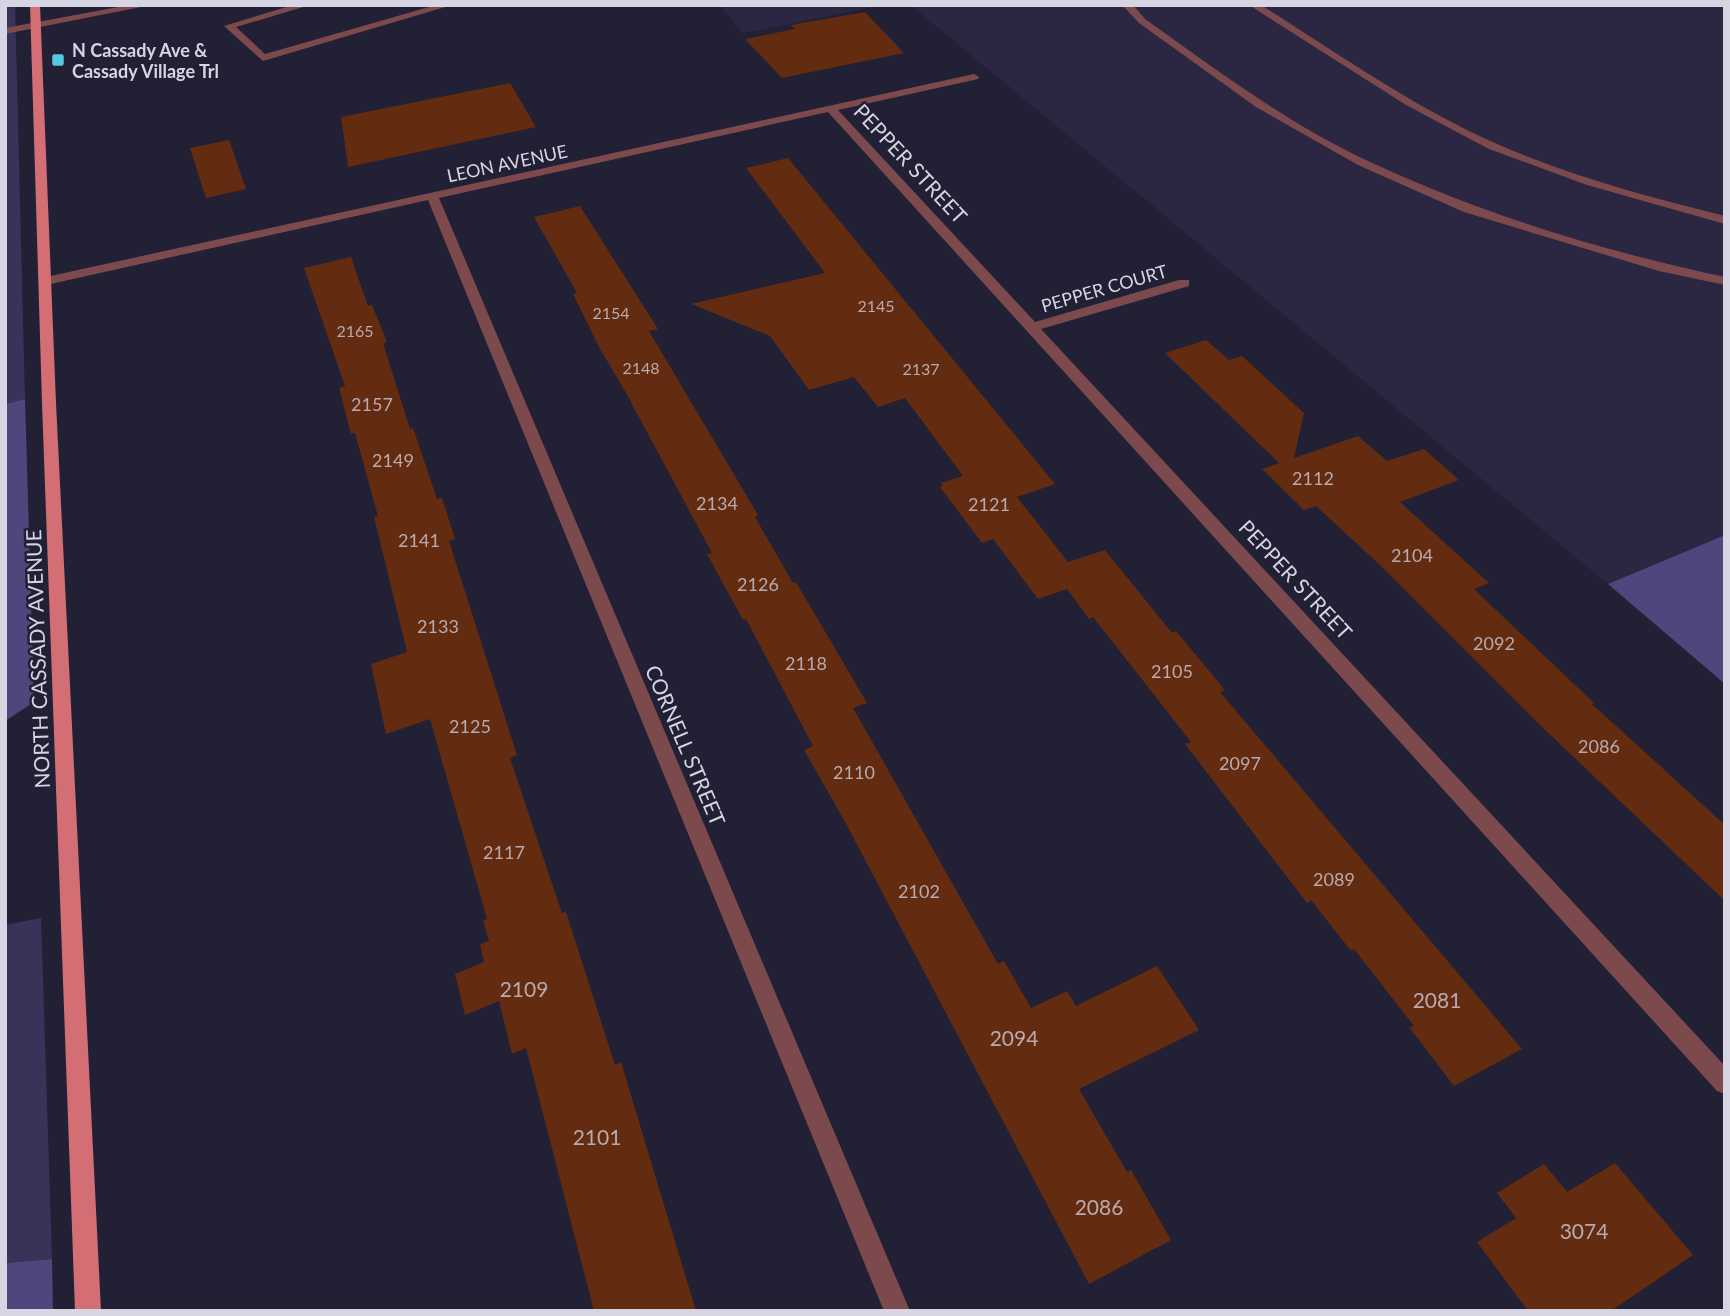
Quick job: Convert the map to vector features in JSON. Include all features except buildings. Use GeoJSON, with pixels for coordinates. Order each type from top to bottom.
{"type":"FeatureCollection","features":[{"type":"Feature","properties":{"kind":"main road","name":"NORTH CASSADY AVENUE"},"geometry":{"type":"LineString","coordinates":[[35,5],[47,281],[48,403],[88,1311]]}},
{"type":"Feature","properties":{"kind":"street"},"geometry":{"type":"LineString","coordinates":[[5,31],[146,5]]}},
{"type":"Feature","properties":{"kind":"street"},"geometry":{"type":"LineString","coordinates":[[305,5],[229,26],[262,58],[447,5]]}},
{"type":"Feature","properties":{"kind":"street"},"geometry":{"type":"LineString","coordinates":[[1127,5],[1142,21],[1260,106],[1362,163],[1468,209],[1664,268],[1725,281]]}},
{"type":"Feature","properties":{"kind":"street"},"geometry":{"type":"LineString","coordinates":[[1254,5],[1465,133],[1519,156],[1644,199],[1725,220]]}},
{"type":"Feature","properties":{"kind":"street","name":"LEON AVENUE"},"geometry":{"type":"LineString","coordinates":[[47,281],[974,77]]}},
{"type":"Feature","properties":{"kind":"street","name":"PEPPER STREET"},"geometry":{"type":"LineString","coordinates":[[831,109],[1725,1083]]}},
{"type":"Feature","properties":{"kind":"street","name":"CORNELL STREET"},"geometry":{"type":"LineString","coordinates":[[433,197],[897,1311]]}},
{"type":"Feature","properties":{"kind":"street","name":"PEPPER COURT"},"geometry":{"type":"LineString","coordinates":[[1033,327],[1184,283]]}},
{"type":"Feature","properties":{"kind":"shaded area"},"geometry":{"type":"Polygon","coordinates":[[[5,5],[15,5],[25,399],[5,404],[5,5]]]}},
{"type":"Feature","properties":{"kind":"shaded area"},"geometry":{"type":"Polygon","coordinates":[[[719,5],[882,5],[743,33],[719,5]]]}},
{"type":"Feature","properties":{"kind":"shaded area"},"geometry":{"type":"Polygon","coordinates":[[[911,5],[1725,5],[1725,535],[1608,584],[911,5]]]}},
{"type":"Feature","properties":{"kind":"shaded area"},"geometry":{"type":"Polygon","coordinates":[[[25,399],[34,702],[5,721],[5,404],[25,399]]]}},
{"type":"Feature","properties":{"kind":"shaded area"},"geometry":{"type":"Polygon","coordinates":[[[1725,535],[1725,684],[1608,584],[1725,535]]]}},
{"type":"Feature","properties":{"kind":"shaded area"},"geometry":{"type":"Polygon","coordinates":[[[41,918],[52,1259],[5,1263],[5,925],[41,918]]]}},
{"type":"Feature","properties":{"kind":"shaded area"},"geometry":{"type":"Polygon","coordinates":[[[52,1259],[53,1311],[5,1311],[5,1263],[52,1259]]]}},
{"type":"Feature","properties":{"kind":"place","name":"N Cassady Ave & Cassady Village Trl"},"geometry":{"type":"Point","coordinates":[58,60]}}]}
